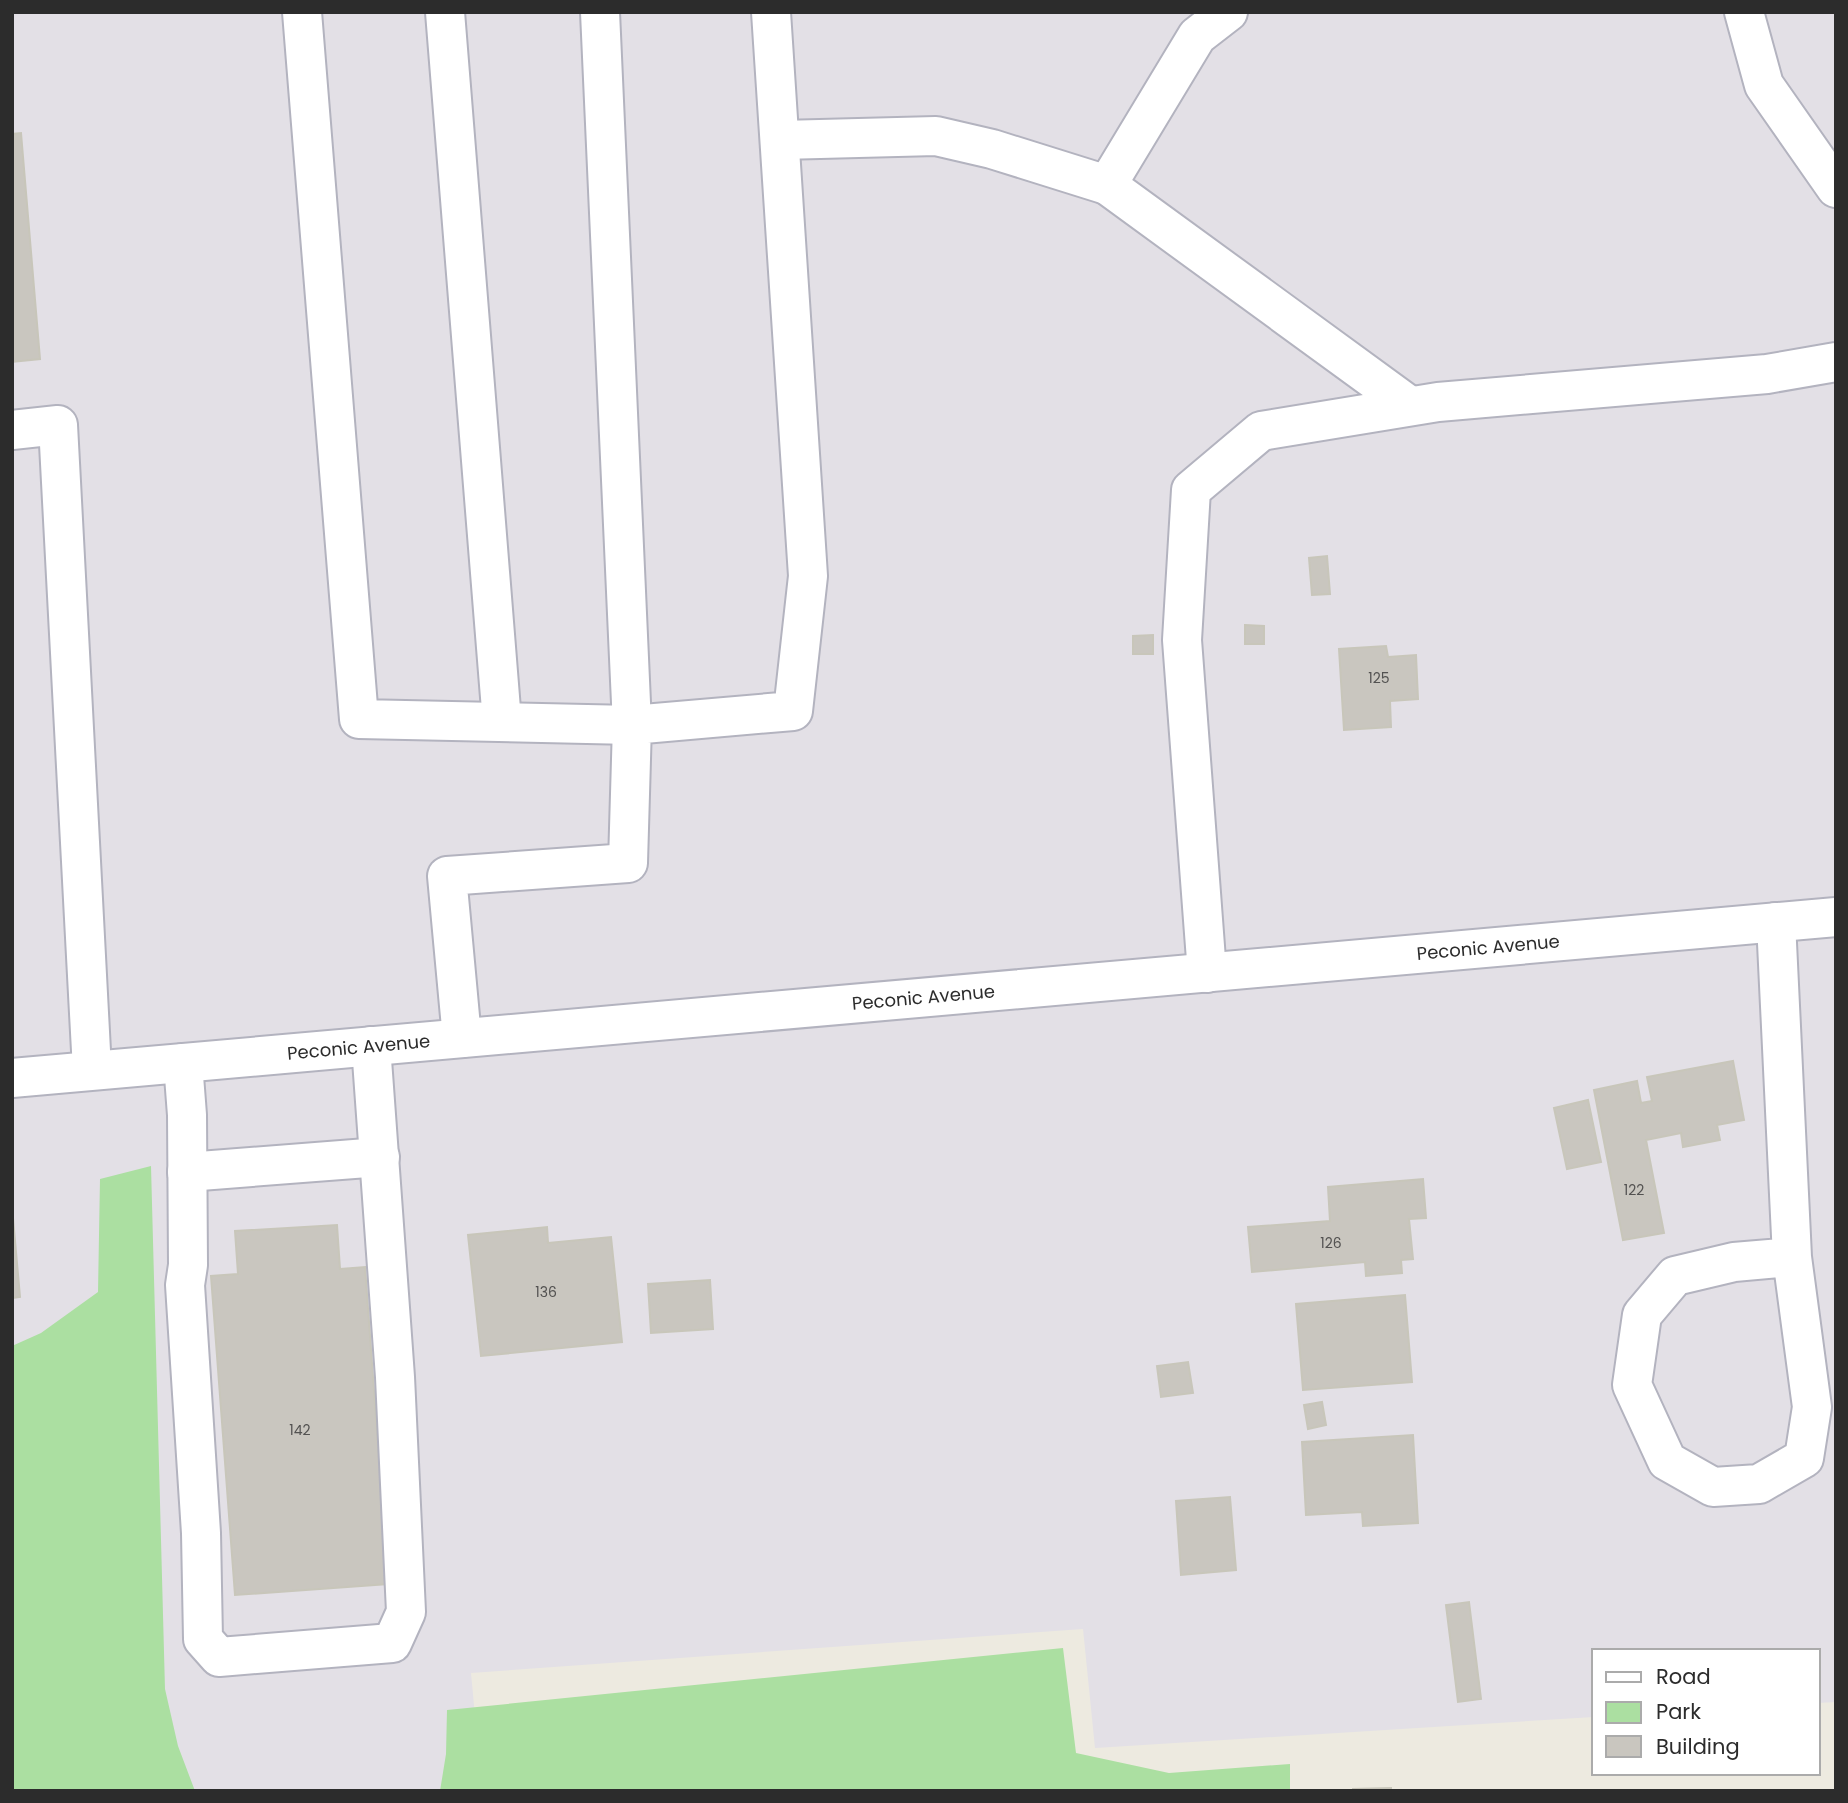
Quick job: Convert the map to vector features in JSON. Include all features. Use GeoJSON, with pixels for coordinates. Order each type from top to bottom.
{"type":"FeatureCollection","features":[{"type":"Feature","properties":{"kind":"street"},"geometry":{"type":"LineString","coordinates":[[302,12],[359,719],[632,725],[793,711],[808,576],[771,12]]}},
{"type":"Feature","properties":{"kind":"street"},"geometry":{"type":"LineString","coordinates":[[446,12],[502,722]]}},
{"type":"Feature","properties":{"kind":"street"},"geometry":{"type":"LineString","coordinates":[[462,1038],[447,876],[628,863],[632,725],[600,12]]}},
{"type":"Feature","properties":{"kind":"street"},"geometry":{"type":"LineString","coordinates":[[1107,186],[1197,36],[1228,12]]}},
{"type":"Feature","properties":{"kind":"street"},"geometry":{"type":"LineString","coordinates":[[1744,12],[1764,85],[1836,188]]}},
{"type":"Feature","properties":{"kind":"street"},"geometry":{"type":"LineString","coordinates":[[781,140],[936,136],[992,149],[1107,186],[1410,406]]}},
{"type":"Feature","properties":{"kind":"street"},"geometry":{"type":"LineString","coordinates":[[1207,973],[1182,640],[1191,490],[1261,431],[1410,406],[1767,374],[1836,362]]}},
{"type":"Feature","properties":{"kind":"street"},"geometry":{"type":"LineString","coordinates":[[12,430],[58,425],[92,1070]]}},
{"type":"Feature","properties":{"kind":"street","name":"Peconic Avenue"},"geometry":{"type":"LineString","coordinates":[[12,1078],[1836,917]]}},
{"type":"Feature","properties":{"kind":"street"},"geometry":{"type":"LineString","coordinates":[[1776,922],[1792,1257],[1812,1407],[1804,1458],[1759,1485],[1713,1487],[1667,1461],[1632,1385],[1642,1315],[1675,1276],[1734,1262],[1792,1257]]}},
{"type":"Feature","properties":{"kind":"street"},"geometry":{"type":"LineString","coordinates":[[183,1063],[188,1265],[185,1285],[201,1533],[203,1639],[219,1657],[392,1643],[406,1612],[395,1377],[371,1046]]}},
{"type":"Feature","properties":{"kind":"street"},"geometry":{"type":"LineString","coordinates":[[187,1172],[380,1157]]}},
{"type":"Feature","properties":{"kind":"shaded area"},"geometry":{"type":"Polygon","coordinates":[[[12,12],[1836,12],[1836,1702],[1820,1703],[1820,1649],[1592,1649],[1592,1717],[1095,1748],[1083,1629],[471,1673],[482,1791],[12,1791],[12,12]]]}},
{"type":"Feature","properties":{"kind":"green space"},"geometry":{"type":"Polygon","coordinates":[[[151,1166],[165,1689],[178,1746],[195,1791],[12,1791],[12,1346],[41,1333],[98,1292],[100,1179],[151,1166]]]}},
{"type":"Feature","properties":{"kind":"green space"},"geometry":{"type":"Polygon","coordinates":[[[1063,1648],[1076,1753],[1169,1773],[1290,1764],[1290,1791],[440,1791],[446,1754],[447,1710],[1063,1648]]]}},
{"type":"Feature","properties":{"kind":"building"},"geometry":{"type":"Polygon","coordinates":[[[21,133],[40,359],[12,362],[12,134],[21,133]]]}},
{"type":"Feature","properties":{"kind":"building"},"geometry":{"type":"Polygon","coordinates":[[[1327,556],[1330,594],[1312,595],[1309,558],[1327,556]]]}},
{"type":"Feature","properties":{"kind":"building"},"geometry":{"type":"Polygon","coordinates":[[[1245,625],[1264,626],[1264,644],[1245,644],[1245,625]]]}},
{"type":"Feature","properties":{"kind":"building"},"geometry":{"type":"Polygon","coordinates":[[[1153,635],[1153,654],[1133,654],[1133,636],[1153,635]]]}},
{"type":"Feature","properties":{"kind":"building"},"geometry":{"type":"Polygon","coordinates":[[[1386,646],[1388,657],[1416,655],[1418,699],[1390,701],[1391,727],[1344,730],[1339,649],[1386,646]]]}},
{"type":"Feature","properties":{"kind":"building"},"geometry":{"type":"Polygon","coordinates":[[[1733,1061],[1744,1120],[1717,1125],[1720,1140],[1683,1147],[1681,1133],[1646,1140],[1664,1233],[1623,1240],[1594,1090],[1637,1081],[1641,1103],[1652,1101],[1647,1077],[1733,1061]]]}},
{"type":"Feature","properties":{"kind":"building"},"geometry":{"type":"Polygon","coordinates":[[[1588,1100],[1601,1162],[1567,1169],[1554,1108],[1588,1100]]]}},
{"type":"Feature","properties":{"kind":"building"},"geometry":{"type":"Polygon","coordinates":[[[1423,1179],[1426,1218],[1409,1219],[1413,1259],[1401,1260],[1402,1273],[1366,1276],[1365,1262],[1252,1272],[1248,1227],[1330,1221],[1328,1187],[1423,1179]]]}},
{"type":"Feature","properties":{"kind":"building"},"geometry":{"type":"Polygon","coordinates":[[[12,1218],[20,1297],[12,1298],[12,1218]]]}},
{"type":"Feature","properties":{"kind":"building"},"geometry":{"type":"Polygon","coordinates":[[[337,1225],[340,1269],[365,1267],[388,1584],[235,1595],[211,1276],[238,1274],[235,1231],[337,1225]]]}},
{"type":"Feature","properties":{"kind":"building"},"geometry":{"type":"Polygon","coordinates":[[[547,1227],[548,1243],[611,1237],[622,1342],[481,1356],[468,1235],[547,1227]]]}},
{"type":"Feature","properties":{"kind":"building"},"geometry":{"type":"Polygon","coordinates":[[[710,1280],[713,1329],[651,1333],[648,1284],[710,1280]]]}},
{"type":"Feature","properties":{"kind":"building"},"geometry":{"type":"Polygon","coordinates":[[[1405,1295],[1412,1382],[1303,1390],[1296,1304],[1405,1295]]]}},
{"type":"Feature","properties":{"kind":"building"},"geometry":{"type":"Polygon","coordinates":[[[1188,1362],[1193,1393],[1161,1397],[1157,1366],[1188,1362]]]}},
{"type":"Feature","properties":{"kind":"building"},"geometry":{"type":"Polygon","coordinates":[[[1322,1402],[1326,1425],[1308,1429],[1304,1405],[1322,1402]]]}},
{"type":"Feature","properties":{"kind":"building"},"geometry":{"type":"Polygon","coordinates":[[[1413,1435],[1418,1523],[1363,1526],[1362,1512],[1306,1515],[1302,1442],[1413,1435]]]}},
{"type":"Feature","properties":{"kind":"building"},"geometry":{"type":"Polygon","coordinates":[[[1230,1497],[1236,1570],[1181,1575],[1176,1501],[1230,1497]]]}},
{"type":"Feature","properties":{"kind":"building"},"geometry":{"type":"Polygon","coordinates":[[[1469,1602],[1481,1699],[1458,1702],[1446,1605],[1469,1602]]]}},
{"type":"Feature","properties":{"kind":"building"},"geometry":{"type":"Polygon","coordinates":[[[1391,1788],[1391,1791],[1353,1791],[1353,1789],[1391,1788]]]}}]}
